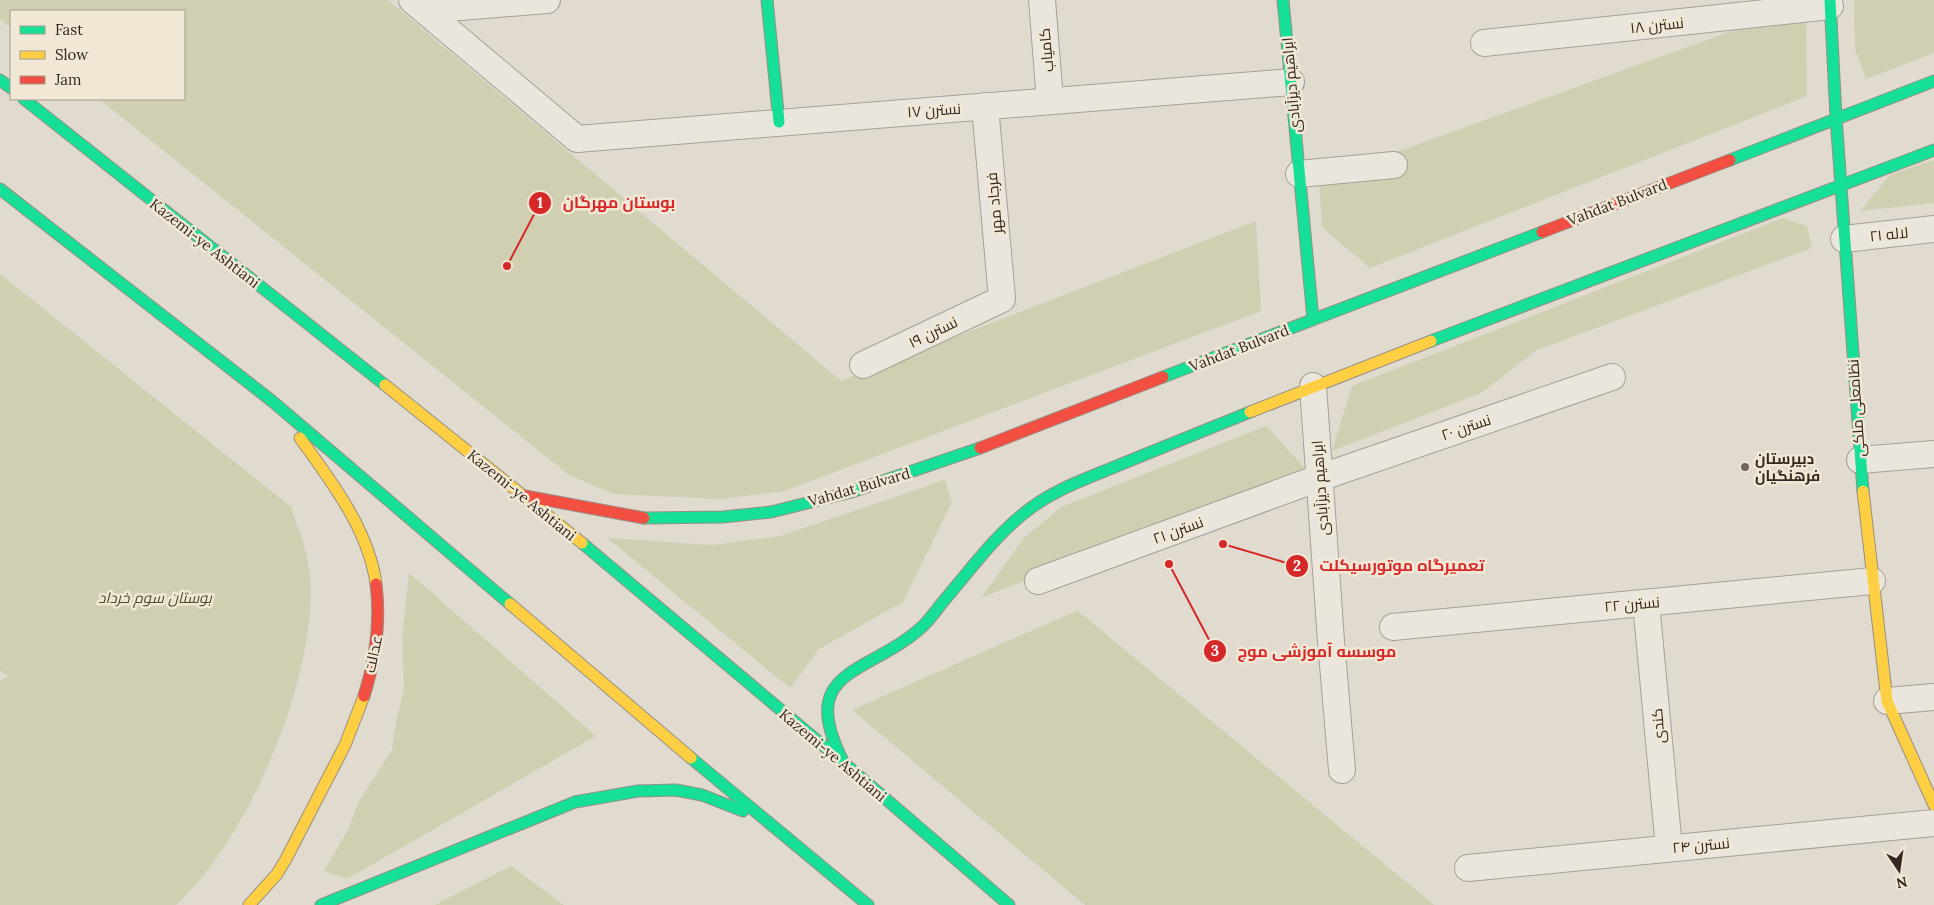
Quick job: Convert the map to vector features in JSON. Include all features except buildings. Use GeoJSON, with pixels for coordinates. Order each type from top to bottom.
{"type":"FeatureCollection","features":[{"type":"Feature","properties":{"kind":"street"},"geometry":{"type":"LineString","coordinates":[[418,5],[547,0]]}},
{"type":"Feature","properties":{"kind":"street"},"geometry":{"type":"LineString","coordinates":[[767,0],[779,122]]}},
{"type":"Feature","properties":{"kind":"street","name":"کامیاب"},"geometry":{"type":"LineString","coordinates":[[1042,0],[1050,101]]}},
{"type":"Feature","properties":{"kind":"street","name":"ابراهیم دیزآبادی"},"geometry":{"type":"LineString","coordinates":[[1283,0],[1313,319]]}},
{"type":"Feature","properties":{"kind":"street","name":"نسترن ۱۸"},"geometry":{"type":"LineString","coordinates":[[1484,43],[1830,3]]}},
{"type":"Feature","properties":{"kind":"street","name":"نظامعلی ملکی"},"geometry":{"type":"LineString","coordinates":[[1830,3],[1860,460],[1872,581],[1887,701],[1934,805]]}},
{"type":"Feature","properties":{"kind":"street","name":"نسترن ۱۷"},"geometry":{"type":"LineString","coordinates":[[418,5],[577,138],[1291,82]]}},
{"type":"Feature","properties":{"kind":"street","name":"Vahdat Bulvard"},"geometry":{"type":"LineString","coordinates":[[525,496],[643,518],[723,517],[771,512],[852,492],[938,464],[1934,80]]}},
{"type":"Feature","properties":{"kind":"street","name":"Kazemi-ye Ashtiani"},"geometry":{"type":"LineString","coordinates":[[25,100],[525,496],[844,763],[1009,905]]}},
{"type":"Feature","properties":{"kind":"street","name":"فرجاد مهر"},"geometry":{"type":"LineString","coordinates":[[986,106],[1002,299]]}},
{"type":"Feature","properties":{"kind":"street"},"geometry":{"type":"LineString","coordinates":[[844,763],[828,732],[826,712],[832,690],[846,678],[921,628],[974,568],[996,537],[1033,504],[1056,491],[1313,386],[1934,150]]}},
{"type":"Feature","properties":{"kind":"street"},"geometry":{"type":"LineString","coordinates":[[1299,174],[1394,165]]}},
{"type":"Feature","properties":{"kind":"street"},"geometry":{"type":"LineString","coordinates":[[0,189],[272,401],[764,820],[868,905]]}},
{"type":"Feature","properties":{"kind":"street","name":"لاله ۲۱"},"geometry":{"type":"LineString","coordinates":[[1844,239],[1934,229]]}},
{"type":"Feature","properties":{"kind":"street","name":"نسترن ۱۹"},"geometry":{"type":"LineString","coordinates":[[863,365],[1002,299]]}},
{"type":"Feature","properties":{"kind":"street","name":"نسترن ۲۰"},"geometry":{"type":"LineString","coordinates":[[1319,478],[1612,376]]}},
{"type":"Feature","properties":{"kind":"street","name":"ابراهیم دیزآبادی"},"geometry":{"type":"LineString","coordinates":[[1313,386],[1342,770]]}},
{"type":"Feature","properties":{"kind":"street","name":"عدالت"},"geometry":{"type":"LineString","coordinates":[[249,905],[278,873],[319,800],[354,726],[377,650],[380,611],[376,582],[369,554],[337,489],[272,401]]}},
{"type":"Feature","properties":{"kind":"street"},"geometry":{"type":"LineString","coordinates":[[1860,460],[1934,454]]}},
{"type":"Feature","properties":{"kind":"street","name":"نسترن ۲۱"},"geometry":{"type":"LineString","coordinates":[[1038,581],[1319,478]]}},
{"type":"Feature","properties":{"kind":"street","name":"نسترن ۲۲"},"geometry":{"type":"LineString","coordinates":[[1393,627],[1872,581]]}},
{"type":"Feature","properties":{"kind":"street","name":"کندی"},"geometry":{"type":"LineString","coordinates":[[1646,603],[1670,848]]}},
{"type":"Feature","properties":{"kind":"street"},"geometry":{"type":"LineString","coordinates":[[1887,701],[1934,697]]}},
{"type":"Feature","properties":{"kind":"street"},"geometry":{"type":"LineString","coordinates":[[321,905],[575,802],[609,795],[676,790],[708,797],[764,820]]}},
{"type":"Feature","properties":{"kind":"street","name":"نسترن ۲۴"},"geometry":{"type":"LineString","coordinates":[[1468,868],[1934,823]]}},
{"type":"Feature","properties":{"kind":"green space"},"geometry":{"type":"Polygon","coordinates":[[[0,0],[388,0],[841,381],[1256,221],[1261,311],[784,491],[721,499],[614,494],[569,475],[100,100],[185,100],[185,10],[10,10],[10,27],[0,19],[0,0]]]}},
{"type":"Feature","properties":{"kind":"green space"},"geometry":{"type":"Polygon","coordinates":[[[1854,0],[1934,0],[1934,53],[1866,79],[1855,49],[1854,0]]]}},
{"type":"Feature","properties":{"kind":"green space"},"geometry":{"type":"Polygon","coordinates":[[[1806,4],[1807,96],[1370,268],[1322,227],[1319,180],[1806,4]]]}},
{"type":"Feature","properties":{"kind":"green space"},"geometry":{"type":"Polygon","coordinates":[[[1934,160],[1934,203],[1860,211],[1890,175],[1934,160]]]}},
{"type":"Feature","properties":{"kind":"green space"},"geometry":{"type":"Polygon","coordinates":[[[1783,218],[1807,226],[1812,248],[1537,350],[1481,393],[1332,451],[1352,386],[1783,218]]]}},
{"type":"Feature","properties":{"kind":"green space","name":"بوستان سوم خرداد"},"geometry":{"type":"Polygon","coordinates":[[[0,274],[291,507],[305,548],[311,580],[308,630],[300,672],[287,716],[270,760],[250,802],[227,842],[202,877],[176,905],[0,905],[0,680],[8,677],[0,670],[0,274]]]}},
{"type":"Feature","properties":{"kind":"green space"},"geometry":{"type":"Polygon","coordinates":[[[1266,426],[1305,468],[981,598],[1024,538],[1061,507],[1266,426]]]}},
{"type":"Feature","properties":{"kind":"green space"},"geometry":{"type":"Polygon","coordinates":[[[945,480],[952,502],[903,602],[819,649],[790,688],[607,538],[713,545],[780,536],[945,480]]]}},
{"type":"Feature","properties":{"kind":"green space"},"geometry":{"type":"Polygon","coordinates":[[[409,573],[596,736],[347,879],[324,871],[349,828],[358,803],[392,750],[394,731],[404,688],[402,639],[409,573]]]}},
{"type":"Feature","properties":{"kind":"green space"},"geometry":{"type":"Polygon","coordinates":[[[1078,610],[1434,905],[1085,905],[852,710],[1078,610]]]}},
{"type":"Feature","properties":{"kind":"green space"},"geometry":{"type":"Polygon","coordinates":[[[511,866],[564,905],[435,905],[511,866]]]}},
{"type":"Feature","properties":{"kind":"traffic: fast"},"geometry":{"type":"LineString","coordinates":[[767,0],[779,122]]}},
{"type":"Feature","properties":{"kind":"traffic: fast"},"geometry":{"type":"LineString","coordinates":[[1283,0],[1313,319]]}},
{"type":"Feature","properties":{"kind":"traffic: fast"},"geometry":{"type":"LineString","coordinates":[[1830,0],[1836,117],[1863,491]]}},
{"type":"Feature","properties":{"kind":"traffic: fast"},"geometry":{"type":"LineString","coordinates":[[0,80],[10,87]]}},
{"type":"Feature","properties":{"kind":"traffic: fast"},"geometry":{"type":"LineString","coordinates":[[1730,160],[1934,81]]}},
{"type":"Feature","properties":{"kind":"traffic: fast"},"geometry":{"type":"LineString","coordinates":[[25,100],[385,385]]}},
{"type":"Feature","properties":{"kind":"traffic: fast"},"geometry":{"type":"LineString","coordinates":[[1431,341],[1934,150]]}},
{"type":"Feature","properties":{"kind":"traffic: fast"},"geometry":{"type":"LineString","coordinates":[[0,189],[272,401],[510,604]]}},
{"type":"Feature","properties":{"kind":"traffic: fast"},"geometry":{"type":"LineString","coordinates":[[1163,377],[1542,232]]}},
{"type":"Feature","properties":{"kind":"traffic: fast"},"geometry":{"type":"LineString","coordinates":[[844,763],[831,732],[828,708],[833,691],[844,677],[902,642],[923,626],[1001,534],[1023,514],[1035,505],[1072,485],[1250,412]]}},
{"type":"Feature","properties":{"kind":"traffic: fast"},"geometry":{"type":"LineString","coordinates":[[644,518],[723,517],[771,512],[851,492],[980,448]]}},
{"type":"Feature","properties":{"kind":"traffic: fast"},"geometry":{"type":"LineString","coordinates":[[582,543],[844,763],[1009,905]]}},
{"type":"Feature","properties":{"kind":"traffic: fast"},"geometry":{"type":"LineString","coordinates":[[691,758],[868,905]]}},
{"type":"Feature","properties":{"kind":"traffic: fast"},"geometry":{"type":"LineString","coordinates":[[321,905],[575,802],[638,791],[676,790],[702,795],[743,811]]}},
{"type":"Feature","properties":{"kind":"traffic: slow"},"geometry":{"type":"LineString","coordinates":[[1250,412],[1431,341]]}},
{"type":"Feature","properties":{"kind":"traffic: slow"},"geometry":{"type":"LineString","coordinates":[[385,385],[582,543]]}},
{"type":"Feature","properties":{"kind":"traffic: slow"},"geometry":{"type":"LineString","coordinates":[[300,438],[336,489],[357,525],[366,544],[376,584]]}},
{"type":"Feature","properties":{"kind":"traffic: slow"},"geometry":{"type":"LineString","coordinates":[[1863,491],[1887,701],[1934,805]]}},
{"type":"Feature","properties":{"kind":"traffic: slow"},"geometry":{"type":"LineString","coordinates":[[510,604],[691,758]]}},
{"type":"Feature","properties":{"kind":"traffic: slow"},"geometry":{"type":"LineString","coordinates":[[249,905],[277,874],[286,859],[345,745],[364,696]]}},
{"type":"Feature","properties":{"kind":"traffic: jam"},"geometry":{"type":"LineString","coordinates":[[1542,232],[1730,160]]}},
{"type":"Feature","properties":{"kind":"traffic: jam"},"geometry":{"type":"LineString","coordinates":[[980,448],[1163,377]]}},
{"type":"Feature","properties":{"kind":"traffic: jam"},"geometry":{"type":"LineString","coordinates":[[525,496],[644,518]]}},
{"type":"Feature","properties":{"kind":"traffic: jam"},"geometry":{"type":"LineString","coordinates":[[364,696],[372,668],[378,627],[376,584]]}},
{"type":"Feature","properties":{"kind":"place","name":"بوستان مهرگان"},"geometry":{"type":"Point","coordinates":[507,266]}},
{"type":"Feature","properties":{"kind":"place","name":"دبیرستان فرهنگیان"},"geometry":{"type":"Point","coordinates":[1745,467]}},
{"type":"Feature","properties":{"kind":"place","name":"تعمیرگاه موتورسیکلت"},"geometry":{"type":"Point","coordinates":[1223,544]}},
{"type":"Feature","properties":{"kind":"place","name":"موسسه آموزشی موج"},"geometry":{"type":"Point","coordinates":[1169,564]}}]}
